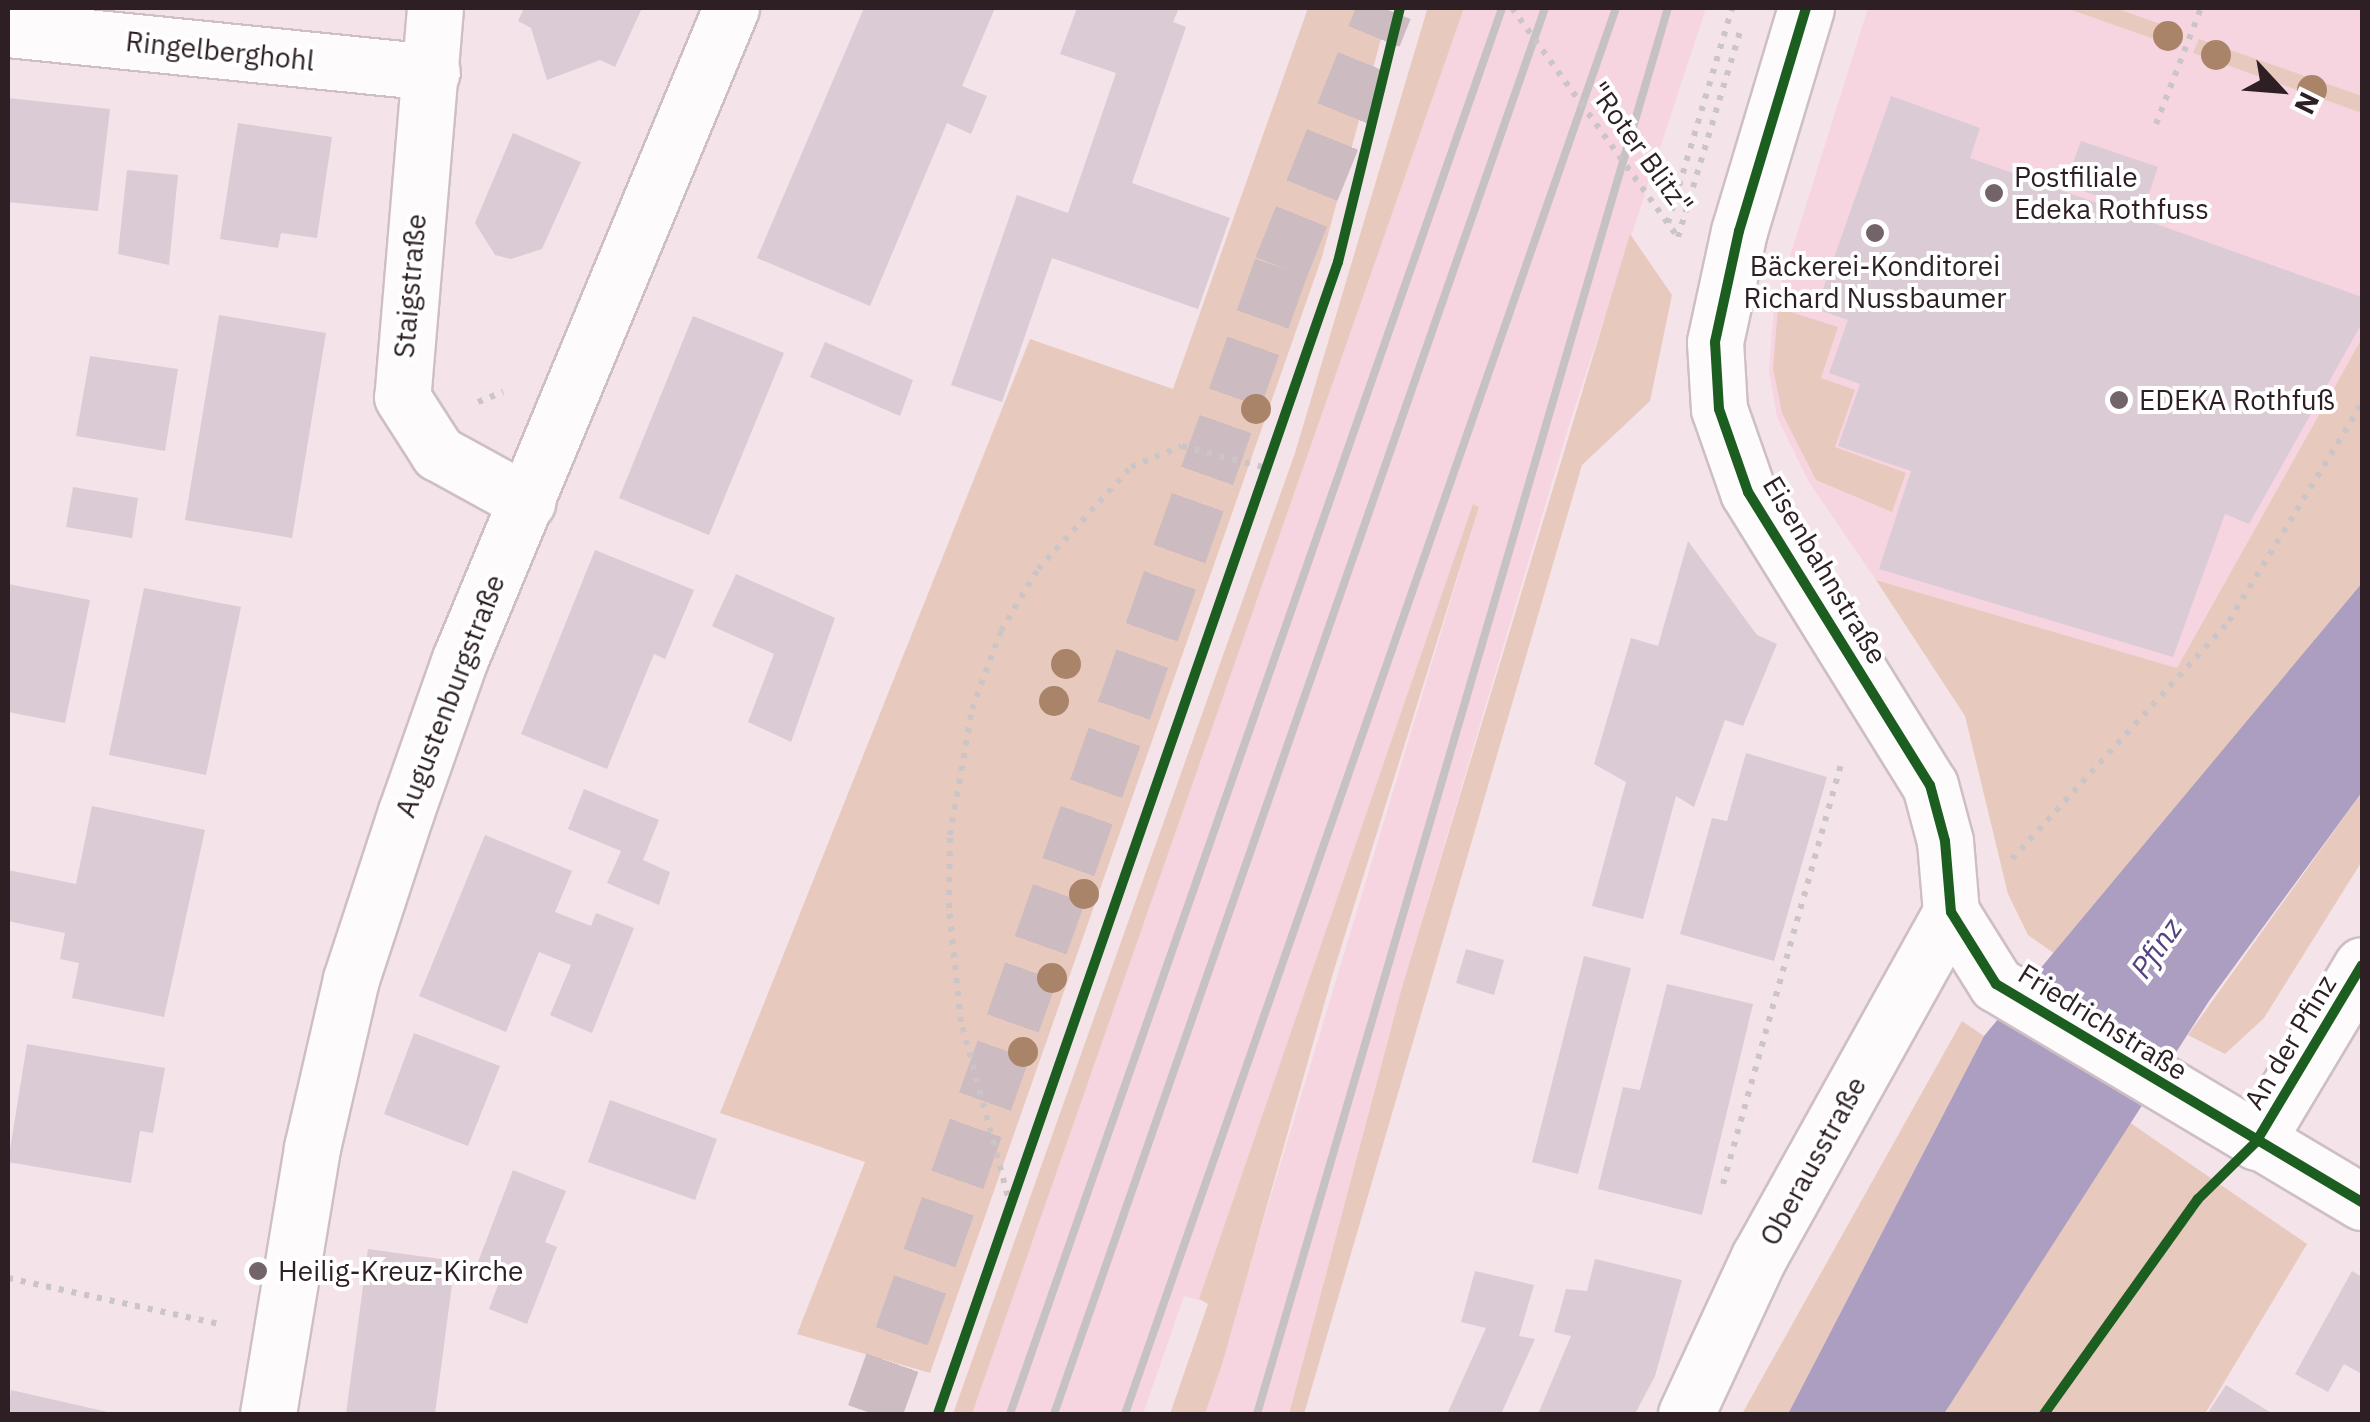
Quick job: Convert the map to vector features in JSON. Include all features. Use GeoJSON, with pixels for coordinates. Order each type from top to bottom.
{"type":"FeatureCollection","features":[{"type":"Feature","properties":{"kind":"street","name":"Staigstraße"},"geometry":{"type":"LineString","coordinates":[[435,8],[402,398],[438,453],[527,502]]}},
{"type":"Feature","properties":{"kind":"street","name":"Augustenburgstraße"},"geometry":{"type":"LineString","coordinates":[[268,1414],[279,1336],[351,978],[460,658],[731,8]]}},
{"type":"Feature","properties":{"kind":"street","name":"Eisenbahnstraße"},"geometry":{"type":"LineString","coordinates":[[1806,8],[1739,231],[1715,342],[1719,409],[1748,492],[1930,785],[1945,841],[1951,912]]}},
{"type":"Feature","properties":{"kind":"street","name":"Ringelberghohl"},"geometry":{"type":"LineString","coordinates":[[8,29],[432,72]]}},
{"type":"Feature","properties":{"kind":"street","name":"Friedrichstraße"},"geometry":{"type":"LineString","coordinates":[[1951,912],[1996,984],[2362,1202]]}},
{"type":"Feature","properties":{"kind":"street","name":"Oberausstraße"},"geometry":{"type":"LineString","coordinates":[[1686,1414],[1759,1257],[1951,912]]}},
{"type":"Feature","properties":{"kind":"street","name":"An der Pfinz"},"geometry":{"type":"LineString","coordinates":[[2256,1142],[2362,965]]}},
{"type":"Feature","properties":{"kind":"path"},"geometry":{"type":"LineString","coordinates":[[1668,223],[1732,8]]}},
{"type":"Feature","properties":{"kind":"path"},"geometry":{"type":"LineString","coordinates":[[2156,124],[2201,8]]}},
{"type":"Feature","properties":{"kind":"path"},"geometry":{"type":"LineString","coordinates":[[464,392],[479,403],[504,392],[511,375]]}},
{"type":"Feature","properties":{"kind":"path"},"geometry":{"type":"LineString","coordinates":[[1951,912],[2050,824],[2229,621],[2362,403]]}},
{"type":"Feature","properties":{"kind":"path"},"geometry":{"type":"LineString","coordinates":[[1010,1208],[961,1022],[949,908],[950,835],[972,709],[1001,630],[1038,569],[1131,468],[1182,446],[1270,468]]}},
{"type":"Feature","properties":{"kind":"path"},"geometry":{"type":"LineString","coordinates":[[1263,487],[1276,450]]}},
{"type":"Feature","properties":{"kind":"path"},"geometry":{"type":"LineString","coordinates":[[1719,1198],[1865,680]]}},
{"type":"Feature","properties":{"kind":"path"},"geometry":{"type":"LineString","coordinates":[[2044,1414],[2198,1198],[2256,1142]]}},
{"type":"Feature","properties":{"kind":"path"},"geometry":{"type":"LineString","coordinates":[[1004,1226],[1024,1171]]}},
{"type":"Feature","properties":{"kind":"path"},"geometry":{"type":"LineString","coordinates":[[8,1278],[279,1336]]}},
{"type":"Feature","properties":{"kind":"shaded area"},"geometry":{"type":"Polygon","coordinates":[[[1308,8],[1377,8],[1382,35],[1322,257],[930,1373],[797,1334],[865,1162],[720,1113],[1030,339],[1173,389],[1308,8]]]}},
{"type":"Feature","properties":{"kind":"shaded area"},"geometry":{"type":"Polygon","coordinates":[[[1464,8],[1706,8],[1569,425],[1402,987],[1289,1414],[1205,1414],[1479,507],[1474,504],[1199,1300],[1184,1296],[1143,1414],[972,1414],[1464,8]]]}},
{"type":"Feature","properties":{"kind":"shaded area"},"geometry":{"type":"Polygon","coordinates":[[[1464,8],[972,1414],[953,1414],[1295,453],[1427,10],[1464,8]]]}},
{"type":"Feature","properties":{"kind":"shaded area"},"geometry":{"type":"Polygon","coordinates":[[[1868,8],[2362,8],[2362,338],[2177,668],[1876,580],[1809,482],[1777,417],[1769,371],[1774,307],[1868,8]]]}},
{"type":"Feature","properties":{"kind":"shaded area"},"geometry":{"type":"Polygon","coordinates":[[[2066,8],[2115,8],[2183,32],[2177,47],[2066,8]]]}},
{"type":"Feature","properties":{"kind":"shaded area"},"geometry":{"type":"Polygon","coordinates":[[[2199,39],[2362,96],[2362,113],[2193,53],[2199,39]]]}},
{"type":"Feature","properties":{"kind":"shaded area"},"geometry":{"type":"Polygon","coordinates":[[[1630,234],[1672,295],[1650,401],[1582,465],[1304,1414],[1289,1414],[1402,987],[1630,234]]]}},
{"type":"Feature","properties":{"kind":"shaded area"},"geometry":{"type":"Polygon","coordinates":[[[1778,308],[1838,327],[1821,378],[1855,390],[1835,447],[1906,473],[1892,512],[1816,480],[1782,413],[1773,368],[1778,308]]]}},
{"type":"Feature","properties":{"kind":"shaded area"},"geometry":{"type":"Polygon","coordinates":[[[2362,338],[2362,583],[2055,954],[2028,935],[2008,894],[1965,716],[1876,580],[2177,668],[2362,338]]]}},
{"type":"Feature","properties":{"kind":"shaded area"},"geometry":{"type":"Polygon","coordinates":[[[1473,504],[1479,507],[1333,973],[1222,1364],[1205,1414],[1170,1414],[1208,1304],[1199,1299],[1473,504]]]}},
{"type":"Feature","properties":{"kind":"shaded area"},"geometry":{"type":"Polygon","coordinates":[[[2362,792],[2362,861],[2264,1018],[2225,1054],[2188,1035],[2362,792]]]}},
{"type":"Feature","properties":{"kind":"shaded area"},"geometry":{"type":"Polygon","coordinates":[[[1962,1021],[1984,1036],[1788,1414],[1742,1414],[1962,1021]]]}},
{"type":"Feature","properties":{"kind":"shaded area"},"geometry":{"type":"Polygon","coordinates":[[[2129,1122],[2307,1244],[2205,1414],[1944,1414],[2129,1122]]]}},
{"type":"Feature","properties":{"kind":"water","name":"Pfinz"},"geometry":{"type":"Polygon","coordinates":[[[2362,583],[2362,792],[2209,1001],[1944,1414],[1788,1414],[1984,1036],[2362,583]]]}},
{"type":"Feature","properties":{"kind":"building"},"geometry":{"type":"Polygon","coordinates":[[[524,8],[642,8],[615,67],[600,60],[547,80],[531,28],[518,21],[524,8]]]}},
{"type":"Feature","properties":{"kind":"building"},"geometry":{"type":"Polygon","coordinates":[[[864,8],[995,8],[962,86],[987,96],[971,134],[947,123],[870,306],[757,258],[864,8]]]}},
{"type":"Feature","properties":{"kind":"building"},"geometry":{"type":"Polygon","coordinates":[[[1077,8],[1179,8],[1173,22],[1186,27],[1132,183],[1230,218],[1198,309],[1052,258],[1002,402],[951,385],[1017,195],[1068,213],[1116,73],[1060,54],[1077,8]]]}},
{"type":"Feature","properties":{"kind":"building"},"geometry":{"type":"Polygon","coordinates":[[[1891,96],[1980,128],[1970,158],[2362,297],[2362,323],[2249,524],[2225,514],[2173,657],[1879,569],[1911,471],[1838,446],[1860,384],[1829,373],[1848,320],[1816,309],[1891,96]]]}},
{"type":"Feature","properties":{"kind":"building"},"geometry":{"type":"Polygon","coordinates":[[[8,98],[110,109],[98,211],[8,202],[8,98]]]}},
{"type":"Feature","properties":{"kind":"building"},"geometry":{"type":"Polygon","coordinates":[[[238,123],[332,137],[317,238],[281,233],[278,248],[220,239],[238,123]]]}},
{"type":"Feature","properties":{"kind":"building"},"geometry":{"type":"Polygon","coordinates":[[[513,133],[581,162],[542,249],[511,259],[495,255],[475,223],[513,133]]]}},
{"type":"Feature","properties":{"kind":"building"},"geometry":{"type":"Polygon","coordinates":[[[2081,141],[2158,167],[2143,211],[2065,185],[2081,141]]]}},
{"type":"Feature","properties":{"kind":"building"},"geometry":{"type":"Polygon","coordinates":[[[127,170],[178,175],[169,265],[118,254],[127,170]]]}},
{"type":"Feature","properties":{"kind":"building"},"geometry":{"type":"Polygon","coordinates":[[[219,315],[326,333],[292,538],[185,520],[219,315]]]}},
{"type":"Feature","properties":{"kind":"building"},"geometry":{"type":"Polygon","coordinates":[[[693,316],[784,353],[709,535],[619,498],[693,316]]]}},
{"type":"Feature","properties":{"kind":"building"},"geometry":{"type":"Polygon","coordinates":[[[825,342],[913,380],[900,416],[810,377],[825,342]]]}},
{"type":"Feature","properties":{"kind":"building"},"geometry":{"type":"Polygon","coordinates":[[[90,356],[178,369],[165,451],[76,436],[90,356]]]}},
{"type":"Feature","properties":{"kind":"building"},"geometry":{"type":"Polygon","coordinates":[[[73,487],[138,498],[132,538],[66,527],[73,487]]]}},
{"type":"Feature","properties":{"kind":"building"},"geometry":{"type":"Polygon","coordinates":[[[1688,541],[1757,635],[1777,644],[1743,726],[1725,720],[1694,807],[1676,796],[1643,919],[1592,906],[1626,782],[1594,764],[1631,638],[1658,646],[1688,541]]]}},
{"type":"Feature","properties":{"kind":"building"},"geometry":{"type":"Polygon","coordinates":[[[595,550],[694,590],[665,659],[654,654],[607,769],[521,734],[595,550]]]}},
{"type":"Feature","properties":{"kind":"building"},"geometry":{"type":"Polygon","coordinates":[[[736,574],[835,618],[791,742],[748,722],[774,654],[712,626],[736,574]]]}},
{"type":"Feature","properties":{"kind":"building"},"geometry":{"type":"Polygon","coordinates":[[[8,584],[90,600],[65,723],[8,712],[8,584]]]}},
{"type":"Feature","properties":{"kind":"building"},"geometry":{"type":"Polygon","coordinates":[[[144,588],[241,607],[206,775],[109,755],[144,588]]]}},
{"type":"Feature","properties":{"kind":"building"},"geometry":{"type":"Polygon","coordinates":[[[1746,753],[1827,777],[1774,961],[1680,934],[1712,818],[1727,821],[1746,753]]]}},
{"type":"Feature","properties":{"kind":"building"},"geometry":{"type":"Polygon","coordinates":[[[584,789],[659,820],[643,860],[670,872],[659,905],[607,883],[621,851],[568,829],[584,789]]]}},
{"type":"Feature","properties":{"kind":"building"},"geometry":{"type":"Polygon","coordinates":[[[92,806],[205,830],[164,1017],[72,998],[79,963],[60,959],[65,933],[8,921],[8,870],[76,884],[92,806]]]}},
{"type":"Feature","properties":{"kind":"building"},"geometry":{"type":"Polygon","coordinates":[[[485,835],[572,871],[555,912],[591,926],[596,913],[634,928],[592,1033],[550,1015],[571,965],[539,952],[506,1032],[419,996],[485,835]]]}},
{"type":"Feature","properties":{"kind":"building"},"geometry":{"type":"Polygon","coordinates":[[[1466,949],[1504,960],[1494,995],[1456,983],[1466,949]]]}},
{"type":"Feature","properties":{"kind":"building"},"geometry":{"type":"Polygon","coordinates":[[[1584,956],[1631,968],[1578,1174],[1532,1162],[1584,956]]]}},
{"type":"Feature","properties":{"kind":"building"},"geometry":{"type":"Polygon","coordinates":[[[1667,984],[1753,1004],[1702,1215],[1598,1189],[1623,1087],[1640,1090],[1667,984]]]}},
{"type":"Feature","properties":{"kind":"building"},"geometry":{"type":"Polygon","coordinates":[[[414,1033],[500,1066],[468,1146],[384,1114],[414,1033]]]}},
{"type":"Feature","properties":{"kind":"building"},"geometry":{"type":"Polygon","coordinates":[[[27,1044],[165,1068],[153,1133],[140,1131],[131,1183],[8,1162],[27,1044]]]}},
{"type":"Feature","properties":{"kind":"building"},"geometry":{"type":"Polygon","coordinates":[[[610,1100],[717,1139],[695,1200],[588,1162],[610,1100]]]}},
{"type":"Feature","properties":{"kind":"building"},"geometry":{"type":"Polygon","coordinates":[[[513,1170],[566,1191],[545,1242],[557,1247],[527,1324],[489,1309],[503,1272],[478,1262],[513,1170]]]}},
{"type":"Feature","properties":{"kind":"building"},"geometry":{"type":"Polygon","coordinates":[[[368,1249],[455,1261],[435,1414],[346,1414],[368,1249]]]}},
{"type":"Feature","properties":{"kind":"building"},"geometry":{"type":"Polygon","coordinates":[[[1595,1259],[1682,1280],[1655,1376],[1635,1414],[1538,1414],[1571,1336],[1554,1332],[1566,1289],[1587,1291],[1595,1259]]]}},
{"type":"Feature","properties":{"kind":"building"},"geometry":{"type":"Polygon","coordinates":[[[1475,1271],[1534,1285],[1519,1336],[1535,1339],[1501,1414],[1447,1414],[1486,1328],[1461,1322],[1475,1271]]]}},
{"type":"Feature","properties":{"kind":"building"},"geometry":{"type":"Polygon","coordinates":[[[2352,1271],[2362,1277],[2362,1374],[2344,1364],[2328,1392],[2295,1374],[2352,1271]]]}},
{"type":"Feature","properties":{"kind":"building"},"geometry":{"type":"Polygon","coordinates":[[[2226,1385],[2273,1414],[2207,1414],[2226,1385]]]}},
{"type":"Feature","properties":{"kind":"building"},"geometry":{"type":"Polygon","coordinates":[[[11,1390],[112,1413],[112,1414],[8,1414],[11,1390]]]}},
{"type":"Feature","properties":{"kind":"tunnel"},"geometry":{"type":"LineString","coordinates":[[874,1414],[1281,267],[1385,8]]}},
{"type":"Feature","properties":{"kind":"railway"},"geometry":{"type":"LineString","coordinates":[[1010,1414],[1502,8]]}},
{"type":"Feature","properties":{"kind":"railway"},"geometry":{"type":"LineString","coordinates":[[1054,1414],[1545,8]]}},
{"type":"Feature","properties":{"kind":"railway"},"geometry":{"type":"LineString","coordinates":[[1125,1414],[1616,8]]}},
{"type":"Feature","properties":{"kind":"railway"},"geometry":{"type":"LineString","coordinates":[[1257,1414],[1668,8]]}},
{"type":"Feature","properties":{"kind":"cycle path"},"geometry":{"type":"LineString","coordinates":[[938,1414],[1338,262],[1400,8]]}},
{"type":"Feature","properties":{"kind":"cycle path"},"geometry":{"type":"LineString","coordinates":[[1806,8],[1739,231],[1715,342],[1719,409],[1748,492],[1930,785],[1945,841],[1951,912],[1996,984],[2362,1202]]}},
{"type":"Feature","properties":{"kind":"cycle path"},"geometry":{"type":"LineString","coordinates":[[2044,1414],[2198,1199],[2256,1142],[2362,965]]}},
{"type":"Feature","properties":{"kind":"place","name":"Postfiliale Edeka Rothfuss"},"geometry":{"type":"Point","coordinates":[1994,193]}},
{"type":"Feature","properties":{"kind":"place","name":"Bäckerei-Konditorei Richard Nussbaumer"},"geometry":{"type":"Point","coordinates":[1875,233]}},
{"type":"Feature","properties":{"kind":"place","name":"EDEKA Rothfuß"},"geometry":{"type":"Point","coordinates":[2119,400]}},
{"type":"Feature","properties":{"kind":"place","name":"Heilig-Kreuz-Kirche"},"geometry":{"type":"Point","coordinates":[258,1271]}}]}
